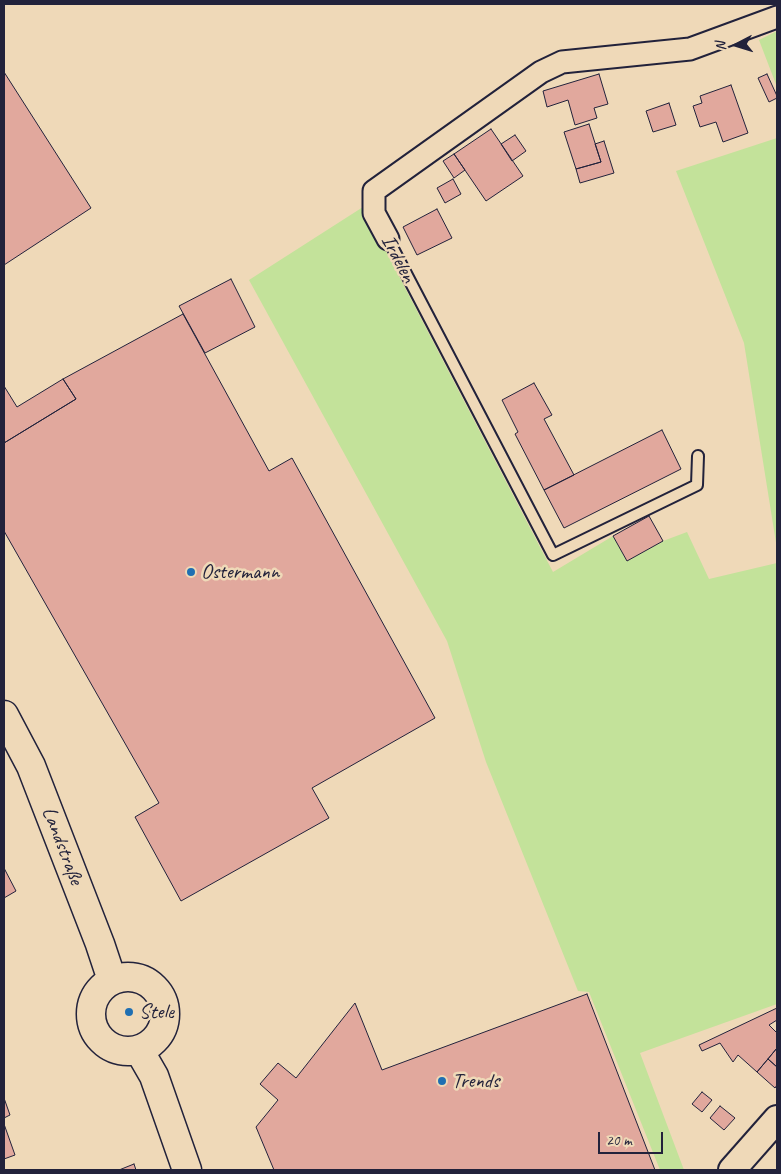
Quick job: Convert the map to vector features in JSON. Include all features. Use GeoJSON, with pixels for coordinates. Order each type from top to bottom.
{"type":"FeatureCollection","features":[{"type":"Feature","properties":{"kind":"main road","name":"Landstraße"},"geometry":{"type":"LineString","coordinates":[[4,715],[31,766],[100,944],[112,980]]}},
{"type":"Feature","properties":{"kind":"main road"},"geometry":{"type":"LineString","coordinates":[[124,977],[142,979],[156,990],[163,1000],[165,1016],[159,1036],[139,1050],[128,1052],[116,1050],[106,1045],[98,1037],[93,1027],[90,1016],[96,994],[112,980],[124,977]]}},
{"type":"Feature","properties":{"kind":"main road"},"geometry":{"type":"LineString","coordinates":[[139,1050],[154,1076],[187,1170]]}},
{"type":"Feature","properties":{"kind":"street","name":"Irdelen"},"geometry":{"type":"LineString","coordinates":[[388,239],[374,213],[374,191],[541,72],[562,62],[690,48],[777,17]]}},
{"type":"Feature","properties":{"kind":"street"},"geometry":{"type":"LineString","coordinates":[[732,1170],[777,1119]]}},
{"type":"Feature","properties":{"kind":"lane","name":"Irdelen"},"geometry":{"type":"LineString","coordinates":[[388,239],[553,556],[697,485],[698,456]]}},
{"type":"Feature","properties":{"kind":"green space"},"geometry":{"type":"Polygon","coordinates":[[[777,31],[777,87],[759,40],[777,31]]]}},
{"type":"Feature","properties":{"kind":"green space"},"geometry":{"type":"Polygon","coordinates":[[[777,138],[777,549],[744,343],[676,171],[777,138]]]}},
{"type":"Feature","properties":{"kind":"green space"},"geometry":{"type":"Polygon","coordinates":[[[363,207],[553,572],[613,536],[627,561],[663,541],[687,532],[709,579],[777,563],[777,1004],[640,1053],[684,1170],[660,1170],[589,992],[578,991],[486,762],[447,641],[249,280],[363,207]]]}},
{"type":"Feature","properties":{"kind":"building"},"geometry":{"type":"Polygon","coordinates":[[[4,72],[91,208],[4,265],[4,72]]]}},
{"type":"Feature","properties":{"kind":"building"},"geometry":{"type":"Polygon","coordinates":[[[599,74],[608,104],[594,108],[597,118],[575,125],[568,100],[547,107],[543,91],[599,74]]]}},
{"type":"Feature","properties":{"kind":"building"},"geometry":{"type":"Polygon","coordinates":[[[767,74],[777,96],[777,98],[769,102],[758,78],[767,74]]]}},
{"type":"Feature","properties":{"kind":"building"},"geometry":{"type":"Polygon","coordinates":[[[731,85],[748,133],[723,142],[716,122],[700,127],[693,106],[702,103],[700,96],[731,85]]]}},
{"type":"Feature","properties":{"kind":"building"},"geometry":{"type":"Polygon","coordinates":[[[669,103],[676,125],[653,132],[646,111],[669,103]]]}},
{"type":"Feature","properties":{"kind":"building"},"geometry":{"type":"Polygon","coordinates":[[[589,124],[601,162],[576,169],[564,132],[589,124]]]}},
{"type":"Feature","properties":{"kind":"building"},"geometry":{"type":"Polygon","coordinates":[[[491,129],[523,176],[486,201],[454,154],[491,129]]]}},
{"type":"Feature","properties":{"kind":"building"},"geometry":{"type":"Polygon","coordinates":[[[515,135],[526,151],[512,161],[501,144],[515,135]]]}},
{"type":"Feature","properties":{"kind":"building"},"geometry":{"type":"Polygon","coordinates":[[[604,141],[614,173],[580,183],[576,169],[601,162],[595,144],[604,141]]]}},
{"type":"Feature","properties":{"kind":"building"},"geometry":{"type":"Polygon","coordinates":[[[454,154],[465,170],[454,178],[443,161],[454,154]]]}},
{"type":"Feature","properties":{"kind":"building"},"geometry":{"type":"Polygon","coordinates":[[[453,179],[461,194],[445,203],[437,188],[453,179]]]}},
{"type":"Feature","properties":{"kind":"building"},"geometry":{"type":"Polygon","coordinates":[[[437,209],[452,238],[417,255],[403,227],[437,209]]]}},
{"type":"Feature","properties":{"kind":"building"},"geometry":{"type":"Polygon","coordinates":[[[231,279],[255,327],[205,353],[179,306],[231,279]]]}},
{"type":"Feature","properties":{"kind":"building","name":"Ostermann"},"geometry":{"type":"Polygon","coordinates":[[[183,314],[269,471],[292,458],[435,718],[312,788],[329,818],[181,901],[135,817],[159,803],[4,531],[4,443],[76,399],[63,379],[183,314]]]}},
{"type":"Feature","properties":{"kind":"building"},"geometry":{"type":"Polygon","coordinates":[[[63,379],[76,399],[4,443],[4,386],[17,407],[63,379]]]}},
{"type":"Feature","properties":{"kind":"building"},"geometry":{"type":"Polygon","coordinates":[[[534,383],[552,415],[544,419],[574,475],[544,490],[515,434],[518,432],[502,400],[534,383]]]}},
{"type":"Feature","properties":{"kind":"building"},"geometry":{"type":"Polygon","coordinates":[[[662,430],[681,469],[564,528],[544,490],[662,430]]]}},
{"type":"Feature","properties":{"kind":"building"},"geometry":{"type":"Polygon","coordinates":[[[649,516],[663,541],[627,561],[613,536],[649,516]]]}},
{"type":"Feature","properties":{"kind":"building"},"geometry":{"type":"Polygon","coordinates":[[[4,868],[16,891],[4,898],[4,868]]]}},
{"type":"Feature","properties":{"kind":"building","name":"Trends"},"geometry":{"type":"Polygon","coordinates":[[[587,994],[655,1170],[274,1170],[256,1127],[278,1100],[260,1084],[278,1063],[296,1078],[355,1003],[382,1070],[587,994]]]}},
{"type":"Feature","properties":{"kind":"building"},"geometry":{"type":"Polygon","coordinates":[[[777,1008],[777,1020],[769,1025],[777,1033],[777,1048],[757,1072],[738,1055],[733,1062],[720,1043],[702,1051],[699,1045],[777,1008]]]}},
{"type":"Feature","properties":{"kind":"building"},"geometry":{"type":"Polygon","coordinates":[[[777,1048],[777,1067],[768,1059],[777,1048]]]}},
{"type":"Feature","properties":{"kind":"building"},"geometry":{"type":"Polygon","coordinates":[[[768,1059],[777,1067],[777,1085],[775,1088],[757,1072],[768,1059]]]}},
{"type":"Feature","properties":{"kind":"building"},"geometry":{"type":"Polygon","coordinates":[[[702,1092],[712,1100],[702,1112],[692,1104],[702,1092]]]}},
{"type":"Feature","properties":{"kind":"building"},"geometry":{"type":"Polygon","coordinates":[[[4,1098],[10,1115],[4,1118],[4,1098]]]}},
{"type":"Feature","properties":{"kind":"building"},"geometry":{"type":"Polygon","coordinates":[[[720,1106],[735,1118],[724,1130],[710,1118],[720,1106]]]}},
{"type":"Feature","properties":{"kind":"building"},"geometry":{"type":"Polygon","coordinates":[[[4,1124],[15,1155],[4,1159],[4,1124]]]}},
{"type":"Feature","properties":{"kind":"building"},"geometry":{"type":"Polygon","coordinates":[[[134,1164],[136,1170],[119,1170],[134,1164]]]}},
{"type":"Feature","properties":{"kind":"place","name":"Ostermann"},"geometry":{"type":"Point","coordinates":[191,572]}},
{"type":"Feature","properties":{"kind":"place","name":"Stele"},"geometry":{"type":"Point","coordinates":[129,1012]}},
{"type":"Feature","properties":{"kind":"place","name":"Trends"},"geometry":{"type":"Point","coordinates":[442,1081]}}]}
